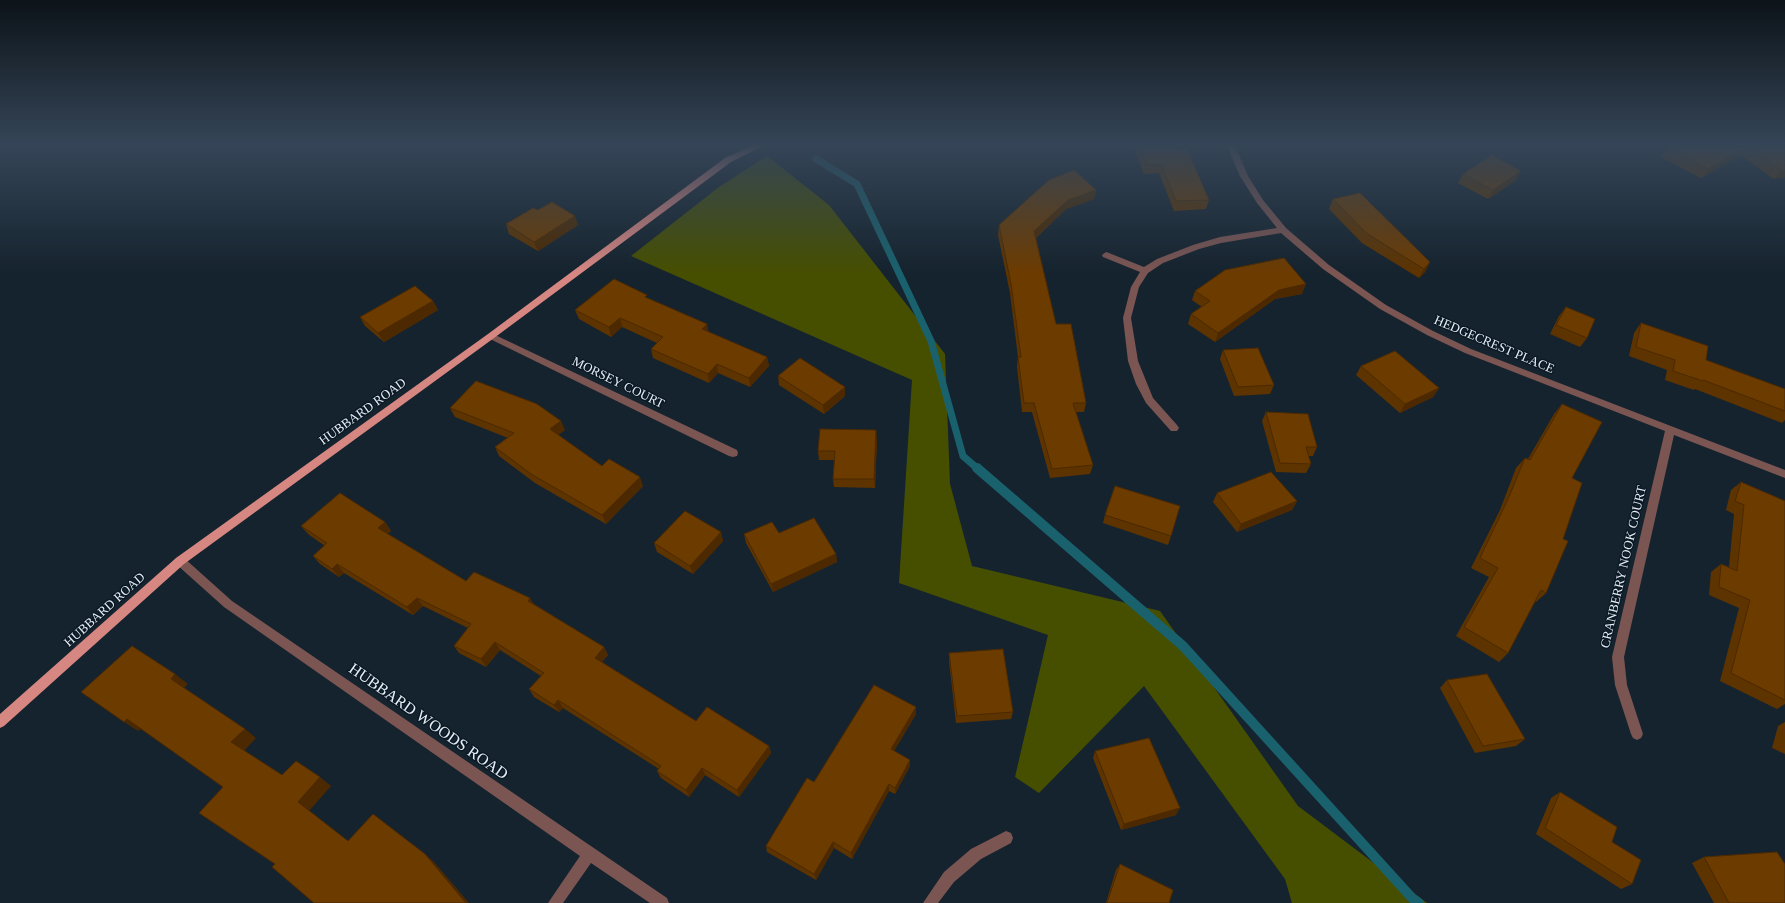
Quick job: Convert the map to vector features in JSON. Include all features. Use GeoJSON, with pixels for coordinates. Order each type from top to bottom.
{"type":"FeatureCollection","features":[{"type":"Feature","properties":{"kind":"main road","name":"HUBBARD ROAD"},"geometry":{"type":"LineString","coordinates":[[0,722],[180,561],[491,336],[690,188]]}},
{"type":"Feature","properties":{"kind":"street","name":"HEDGECREST PLACE"},"geometry":{"type":"LineString","coordinates":[[1251,188],[1283,230],[1326,267],[1383,307],[1430,333],[1468,351],[1785,474]]}},
{"type":"Feature","properties":{"kind":"street"},"geometry":{"type":"LineString","coordinates":[[1174,428],[1149,400],[1140,384],[1129,338],[1127,318],[1135,287],[1145,271],[1160,261],[1196,247],[1220,240],[1283,230]]}},
{"type":"Feature","properties":{"kind":"street"},"geometry":{"type":"LineString","coordinates":[[1106,255],[1145,271]]}},
{"type":"Feature","properties":{"kind":"street","name":"MORSEY COURT"},"geometry":{"type":"LineString","coordinates":[[491,336],[732,453]]}},
{"type":"Feature","properties":{"kind":"street","name":"CRANBERRY NOOK COURT"},"geometry":{"type":"LineString","coordinates":[[1637,734],[1621,685],[1618,657],[1670,430]]}},
{"type":"Feature","properties":{"kind":"street","name":"HUBBARD WOODS ROAD"},"geometry":{"type":"LineString","coordinates":[[180,561],[228,604],[662,903]]}},
{"type":"Feature","properties":{"kind":"street"},"geometry":{"type":"LineString","coordinates":[[930,903],[949,877],[976,854],[1006,838]]}},
{"type":"Feature","properties":{"kind":"street"},"geometry":{"type":"LineString","coordinates":[[555,903],[589,854]]}},
{"type":"Feature","properties":{"kind":"green space"},"geometry":{"type":"Polygon","coordinates":[[[718,188],[808,188],[829,205],[945,354],[950,484],[972,566],[1160,611],[1298,806],[1427,903],[1292,903],[1285,879],[1144,686],[1039,793],[1015,777],[1048,635],[899,583],[912,380],[631,256],[718,188]]]}},
{"type":"Feature","properties":{"kind":"building"},"geometry":{"type":"Polygon","coordinates":[[[1040,188],[1094,188],[1096,190],[1068,200],[1034,231],[1056,324],[1071,324],[1086,403],[1073,403],[1093,465],[1052,469],[1034,403],[1024,403],[1018,357],[1021,357],[1011,284],[999,225],[1040,188]]]}},
{"type":"Feature","properties":{"kind":"building"},"geometry":{"type":"Polygon","coordinates":[[[1171,188],[1204,188],[1209,200],[1176,201],[1171,188]]]}},
{"type":"Feature","properties":{"kind":"building"},"geometry":{"type":"Polygon","coordinates":[[[1360,193],[1430,262],[1424,269],[1366,233],[1333,199],[1360,193]]]}},
{"type":"Feature","properties":{"kind":"building"},"geometry":{"type":"Polygon","coordinates":[[[552,202],[575,216],[534,242],[506,224],[533,208],[538,210],[552,202]]]}},
{"type":"Feature","properties":{"kind":"building"},"geometry":{"type":"Polygon","coordinates":[[[1284,258],[1306,284],[1279,290],[1218,333],[1191,314],[1210,301],[1195,291],[1225,270],[1284,258]]]}},
{"type":"Feature","properties":{"kind":"building"},"geometry":{"type":"Polygon","coordinates":[[[614,279],[647,295],[645,297],[707,324],[702,329],[767,357],[749,378],[717,364],[708,374],[651,349],[663,337],[620,318],[609,327],[575,310],[614,279]]]}},
{"type":"Feature","properties":{"kind":"building"},"geometry":{"type":"Polygon","coordinates":[[[415,286],[433,301],[378,333],[360,317],[415,286]]]}},
{"type":"Feature","properties":{"kind":"building"},"geometry":{"type":"Polygon","coordinates":[[[1566,307],[1595,319],[1587,338],[1556,325],[1566,307]]]}},
{"type":"Feature","properties":{"kind":"building"},"geometry":{"type":"Polygon","coordinates":[[[1641,323],[1708,346],[1706,360],[1785,389],[1785,411],[1703,380],[1673,371],[1675,360],[1636,347],[1641,323]]]}},
{"type":"Feature","properties":{"kind":"building"},"geometry":{"type":"Polygon","coordinates":[[[1258,348],[1274,385],[1238,387],[1223,350],[1258,348]]]}},
{"type":"Feature","properties":{"kind":"building"},"geometry":{"type":"Polygon","coordinates":[[[1395,351],[1439,388],[1405,404],[1361,366],[1395,351]]]}},
{"type":"Feature","properties":{"kind":"building"},"geometry":{"type":"Polygon","coordinates":[[[800,358],[845,387],[823,405],[778,376],[800,358]]]}},
{"type":"Feature","properties":{"kind":"building"},"geometry":{"type":"Polygon","coordinates":[[[476,381],[537,404],[561,421],[550,429],[602,466],[609,459],[640,477],[602,515],[531,474],[495,447],[514,433],[450,408],[476,381]]]}},
{"type":"Feature","properties":{"kind":"building"},"geometry":{"type":"Polygon","coordinates":[[[1562,404],[1602,422],[1572,478],[1582,483],[1563,539],[1568,541],[1546,593],[1541,590],[1508,653],[1464,627],[1498,568],[1480,558],[1508,499],[1525,458],[1530,460],[1562,404]]]}},
{"type":"Feature","properties":{"kind":"building"},"geometry":{"type":"Polygon","coordinates":[[[1266,412],[1308,414],[1317,447],[1306,447],[1311,464],[1280,463],[1266,412]]]}},
{"type":"Feature","properties":{"kind":"building"},"geometry":{"type":"Polygon","coordinates":[[[820,429],[876,430],[874,479],[833,479],[835,451],[818,451],[820,429]]]}},
{"type":"Feature","properties":{"kind":"building"},"geometry":{"type":"Polygon","coordinates":[[[1271,472],[1297,501],[1241,524],[1217,493],[1271,472]]]}},
{"type":"Feature","properties":{"kind":"building"},"geometry":{"type":"Polygon","coordinates":[[[1741,482],[1785,501],[1785,700],[1731,673],[1750,600],[1719,587],[1721,564],[1737,571],[1744,505],[1735,501],[1741,482]]]}},
{"type":"Feature","properties":{"kind":"building"},"geometry":{"type":"Polygon","coordinates":[[[1115,486],[1180,506],[1171,536],[1105,515],[1115,486]]]}},
{"type":"Feature","properties":{"kind":"building"},"geometry":{"type":"Polygon","coordinates":[[[340,493],[385,522],[378,528],[466,581],[474,572],[530,598],[528,601],[604,647],[595,658],[696,721],[707,707],[769,746],[737,790],[702,768],[686,790],[657,771],[661,766],[558,700],[554,705],[529,689],[544,673],[495,642],[481,659],[454,646],[471,624],[417,598],[407,607],[337,564],[332,569],[313,556],[327,543],[301,526],[340,493]]]}},
{"type":"Feature","properties":{"kind":"building"},"geometry":{"type":"Polygon","coordinates":[[[685,511],[721,532],[690,566],[654,543],[685,511]]]}},
{"type":"Feature","properties":{"kind":"building"},"geometry":{"type":"Polygon","coordinates":[[[814,518],[836,554],[771,584],[744,534],[772,522],[779,533],[814,518]]]}},
{"type":"Feature","properties":{"kind":"building"},"geometry":{"type":"Polygon","coordinates":[[[132,646],[175,674],[171,679],[245,729],[231,742],[282,775],[296,761],[320,777],[298,802],[348,841],[373,814],[425,854],[466,903],[314,903],[272,867],[275,864],[199,813],[223,787],[127,719],[124,722],[81,692],[132,646]]]}},
{"type":"Feature","properties":{"kind":"building"},"geometry":{"type":"Polygon","coordinates":[[[1003,649],[1013,712],[957,716],[949,653],[1003,649]]]}},
{"type":"Feature","properties":{"kind":"building"},"geometry":{"type":"Polygon","coordinates":[[[1487,674],[1525,739],[1483,746],[1447,680],[1487,674]]]}},
{"type":"Feature","properties":{"kind":"building"},"geometry":{"type":"Polygon","coordinates":[[[874,685],[916,707],[891,749],[910,760],[895,788],[889,784],[851,853],[833,842],[814,874],[766,846],[807,778],[814,782],[874,685]]]}},
{"type":"Feature","properties":{"kind":"building"},"geometry":{"type":"Polygon","coordinates":[[[1149,738],[1180,808],[1124,824],[1095,751],[1149,738]]]}},
{"type":"Feature","properties":{"kind":"building"},"geometry":{"type":"Polygon","coordinates":[[[1560,792],[1617,827],[1612,842],[1641,860],[1632,884],[1545,828],[1560,792]]]}},
{"type":"Feature","properties":{"kind":"building"},"geometry":{"type":"Polygon","coordinates":[[[1777,852],[1785,864],[1785,903],[1729,903],[1704,857],[1777,852]]]}},
{"type":"Feature","properties":{"kind":"building"},"geometry":{"type":"Polygon","coordinates":[[[1120,864],[1173,890],[1169,903],[1107,903],[1120,864]]]}},
{"type":"Feature","properties":{"kind":"waterway"},"geometry":{"type":"LineString","coordinates":[[859,188],[931,341],[963,456],[978,469]]}},
{"type":"Feature","properties":{"kind":"waterway"},"geometry":{"type":"LineString","coordinates":[[977,468],[1183,646],[1412,898],[1419,903]]}}]}
